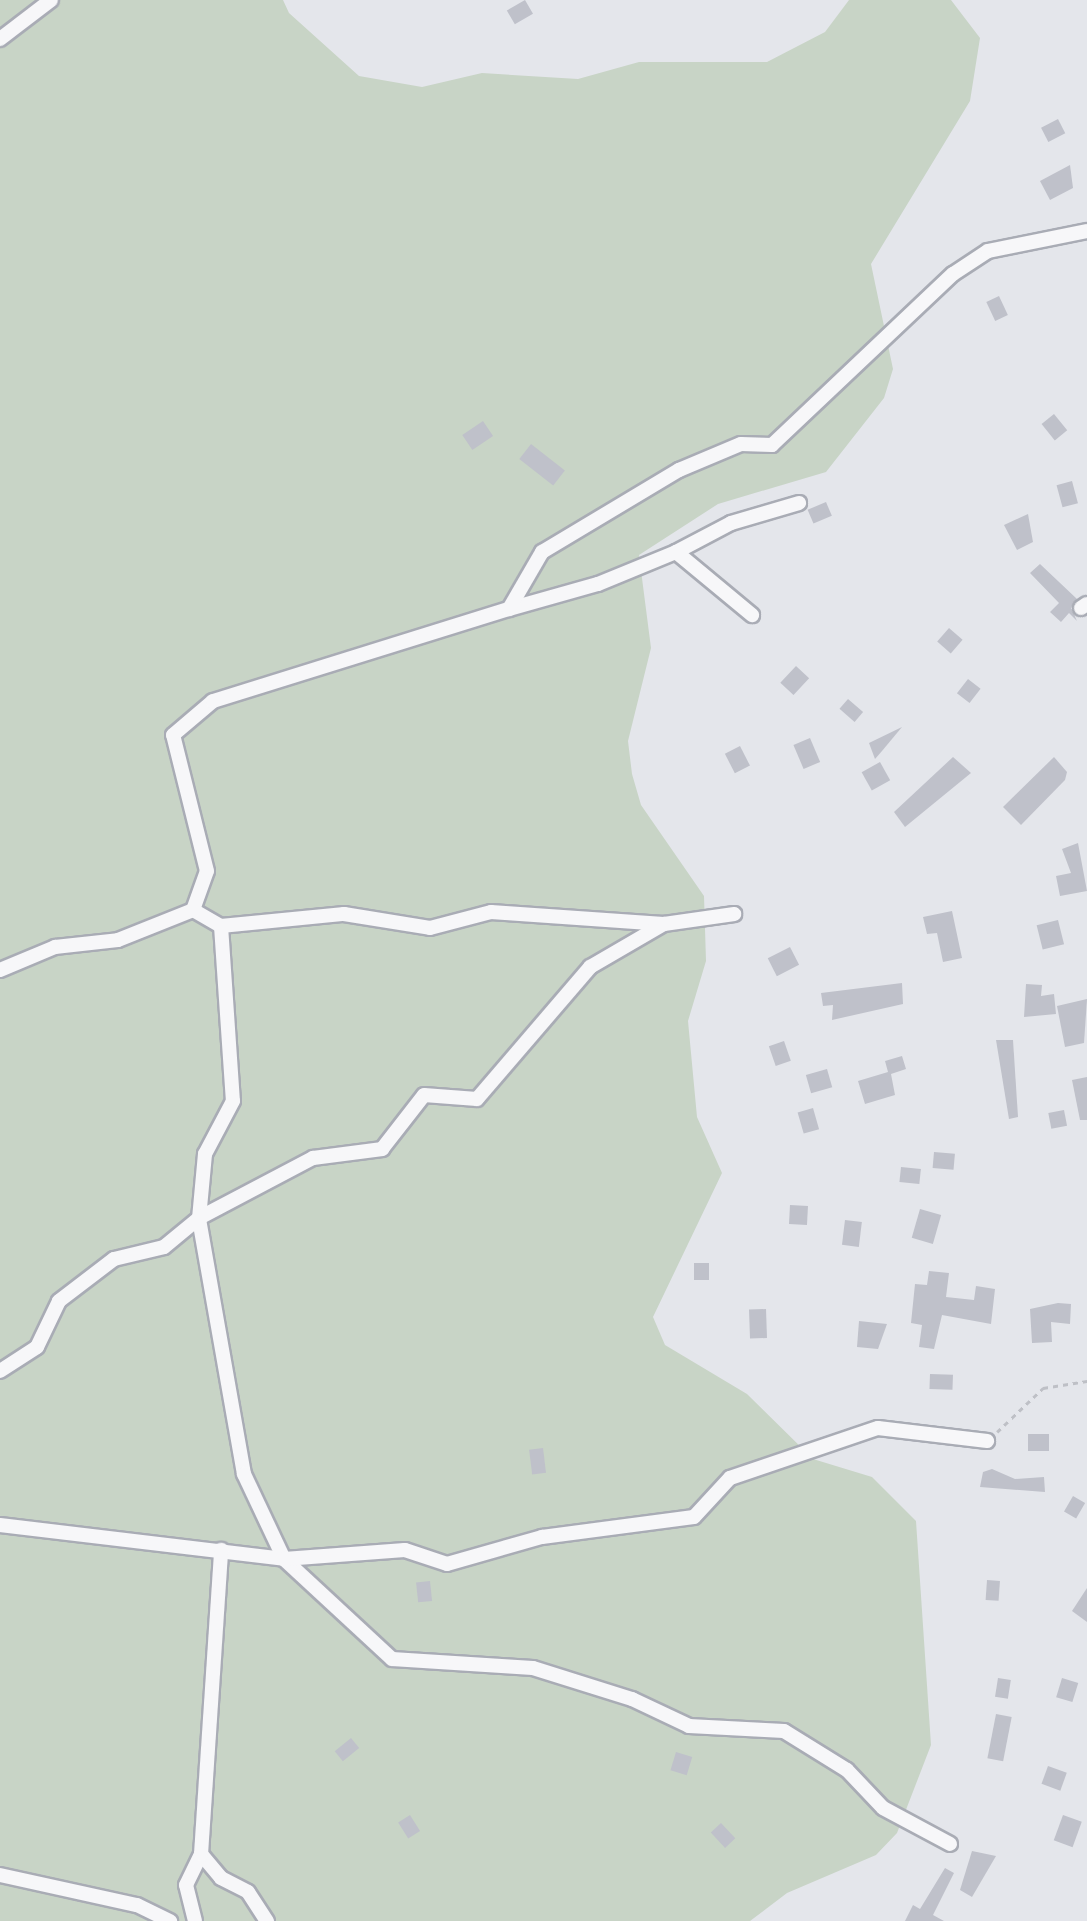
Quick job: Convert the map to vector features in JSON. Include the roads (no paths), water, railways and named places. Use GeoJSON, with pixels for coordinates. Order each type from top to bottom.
{"type":"FeatureCollection","features":[{"type":"Feature","properties":{"kind":"street"},"geometry":{"type":"LineString","coordinates":[[0,39],[51,0]]}},
{"type":"Feature","properties":{"kind":"street"},"geometry":{"type":"LineString","coordinates":[[509,608],[542,552],[679,470],[741,444],[772,445],[953,274],[988,251],[1087,232]]}},
{"type":"Feature","properties":{"kind":"street"},"geometry":{"type":"LineString","coordinates":[[0,970],[55,947],[118,940],[193,909],[207,871],[173,735],[213,701],[509,608],[598,584],[676,552],[731,523],[799,503]]}},
{"type":"Feature","properties":{"kind":"street"},"geometry":{"type":"LineString","coordinates":[[676,552],[752,615]]}},
{"type":"Feature","properties":{"kind":"street"},"geometry":{"type":"LineString","coordinates":[[193,909],[221,926],[344,914],[430,928],[491,912],[664,924],[734,914]]}},
{"type":"Feature","properties":{"kind":"street"},"geometry":{"type":"LineString","coordinates":[[0,1371],[37,1346],[60,1301],[114,1259],[164,1247],[199,1217],[313,1158],[382,1149],[424,1095],[477,1099],[590,967],[664,924]]}},
{"type":"Feature","properties":{"kind":"street"},"geometry":{"type":"LineString","coordinates":[[221,926],[233,1101],[205,1154],[199,1217],[244,1474],[284,1559],[392,1659],[533,1668],[632,1699],[689,1726],[784,1731],[847,1770],[883,1808],[950,1844]]}},
{"type":"Feature","properties":{"kind":"street"},"geometry":{"type":"LineString","coordinates":[[0,1525],[284,1559],[405,1550],[447,1564],[542,1536],[694,1517],[730,1478],[878,1428],[987,1441]]}},
{"type":"Feature","properties":{"kind":"street"},"geometry":{"type":"LineString","coordinates":[[195,1921],[186,1885],[201,1854],[220,1550]]}},
{"type":"Feature","properties":{"kind":"street"},"geometry":{"type":"LineString","coordinates":[[201,1854],[220,1878],[248,1892],[267,1921]]}},
{"type":"Feature","properties":{"kind":"street"},"geometry":{"type":"LineString","coordinates":[[0,1874],[137,1905],[170,1921]]}}]}
